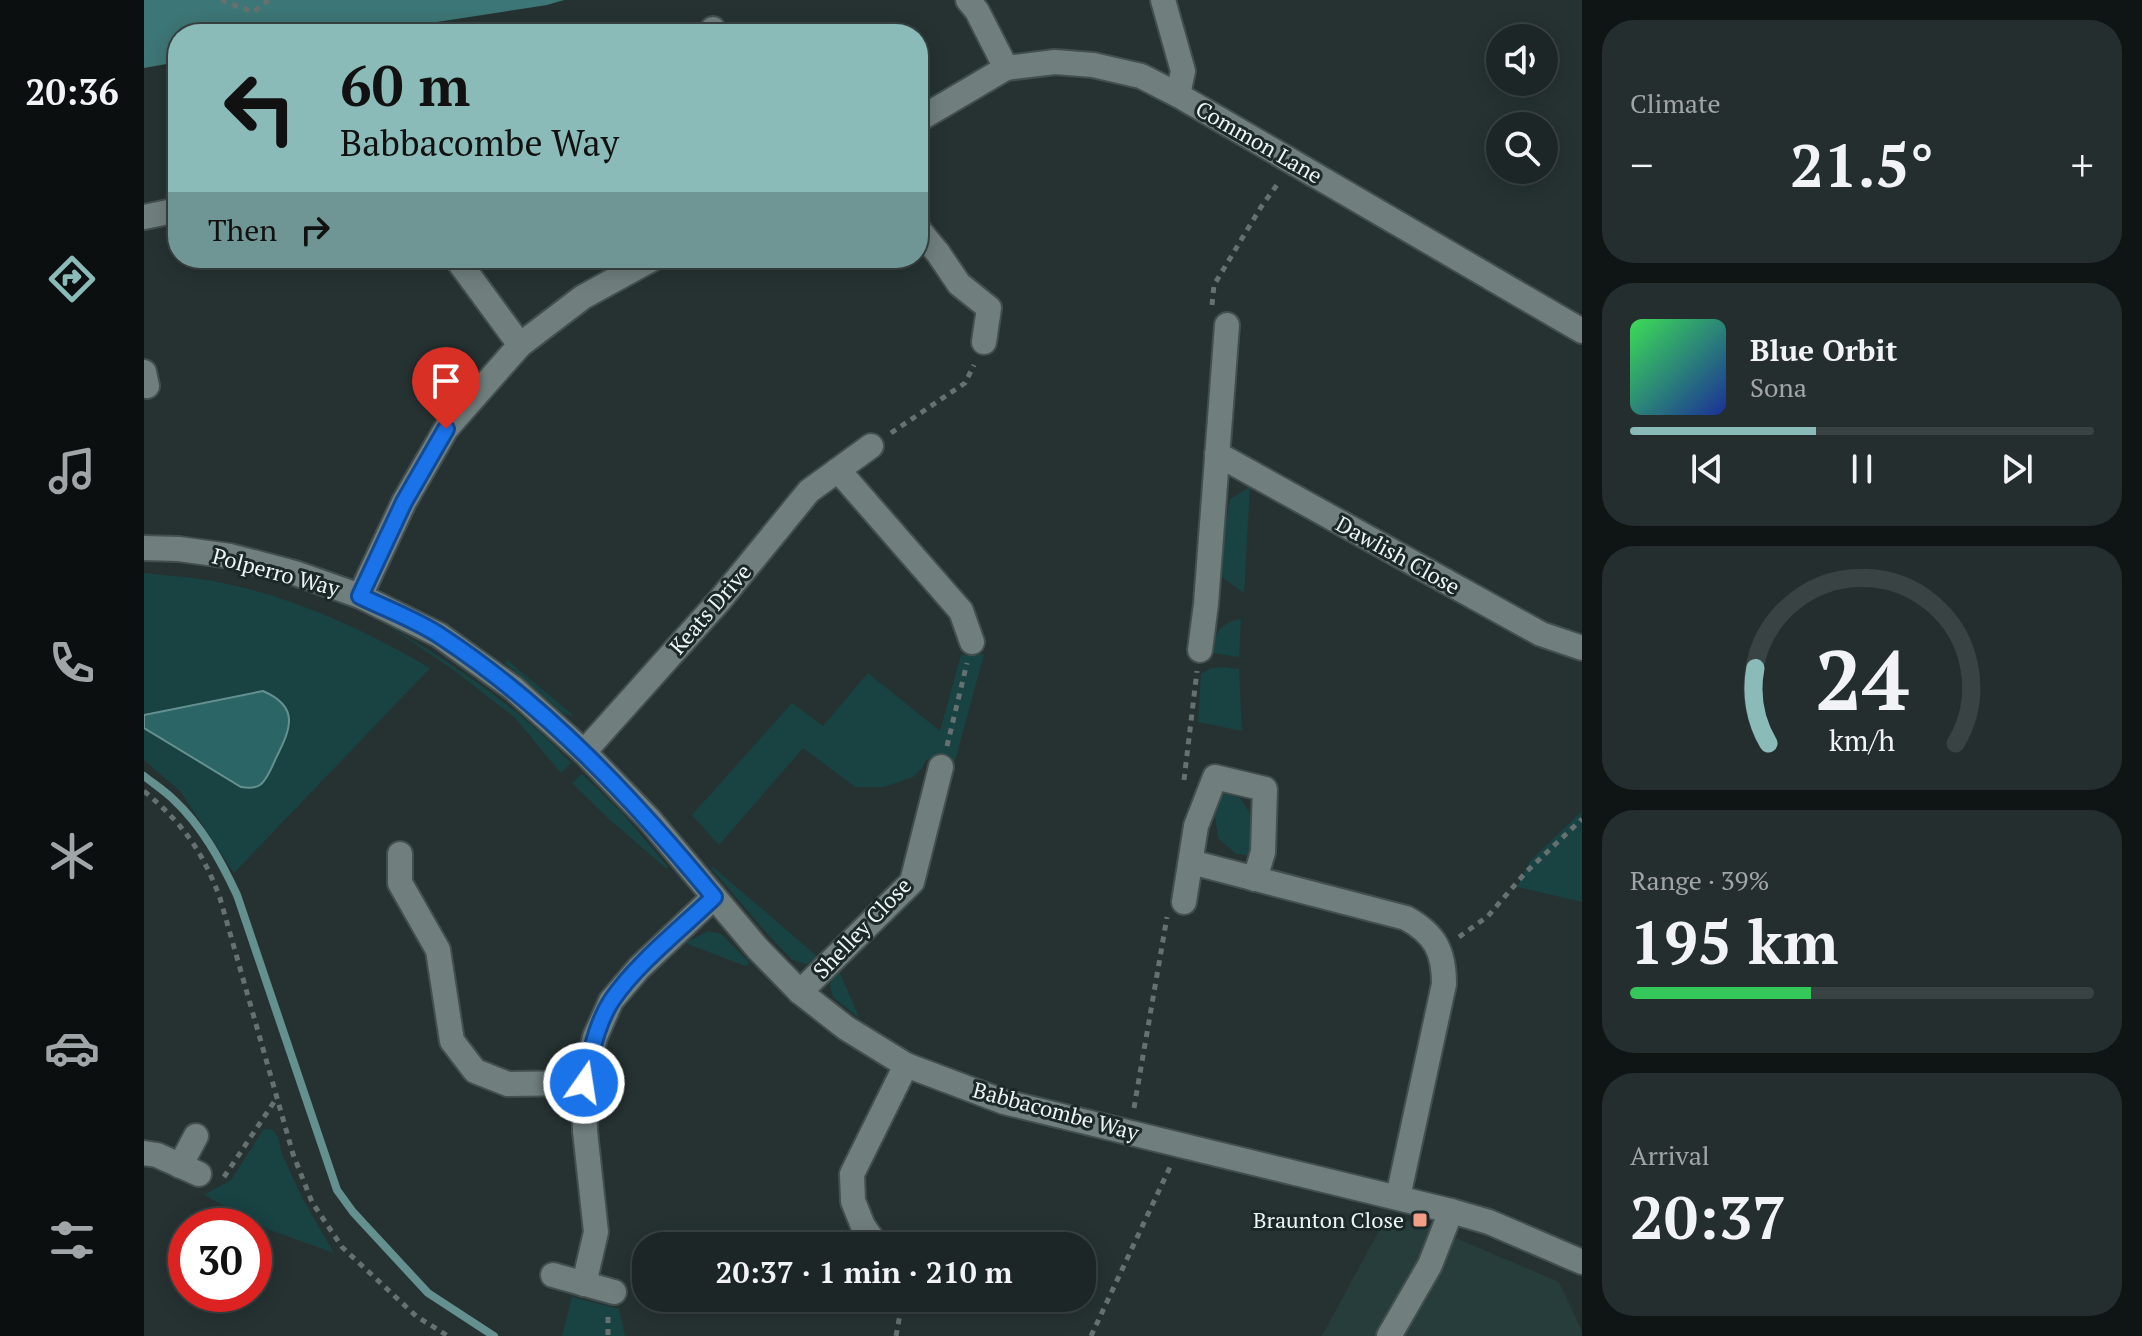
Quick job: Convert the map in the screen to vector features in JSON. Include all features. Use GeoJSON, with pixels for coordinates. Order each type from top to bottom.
{"type":"FeatureCollection","features":[{"type":"Feature","properties":{"kind":"street"},"geometry":{"type":"LineString","coordinates":[[968,0],[977,11],[1006,68]]}},
{"type":"Feature","properties":{"kind":"street"},"geometry":{"type":"LineString","coordinates":[[1163,0],[1183,71],[1178,95]]}},
{"type":"Feature","properties":{"kind":"street","name":"Common Lane"},"geometry":{"type":"LineString","coordinates":[[928,114],[1006,68],[1055,62],[1093,65],[1141,76],[1582,331]]}},
{"type":"Feature","properties":{"kind":"street"},"geometry":{"type":"LineString","coordinates":[[144,217],[168,212]]}},
{"type":"Feature","properties":{"kind":"street"},"geometry":{"type":"LineString","coordinates":[[928,241],[959,284],[989,308],[984,342]]}},
{"type":"Feature","properties":{"kind":"street"},"geometry":{"type":"LineString","coordinates":[[463,268],[520,345]]}},
{"type":"Feature","properties":{"kind":"street"},"geometry":{"type":"LineString","coordinates":[[360,596],[404,502],[446,429],[520,345],[583,297],[636,268]]}},
{"type":"Feature","properties":{"kind":"street"},"geometry":{"type":"LineString","coordinates":[[1200,650],[1227,325]]}},
{"type":"Feature","properties":{"kind":"street","name":"Keats Drive"},"geometry":{"type":"LineString","coordinates":[[584,752],[720,600],[809,491],[871,446]]}},
{"type":"Feature","properties":{"kind":"street","name":"Dawlish Close"},"geometry":{"type":"LineString","coordinates":[[1217,454],[1541,634],[1582,648]]}},
{"type":"Feature","properties":{"kind":"street"},"geometry":{"type":"LineString","coordinates":[[838,470],[961,611],[972,642]]}},
{"type":"Feature","properties":{"kind":"street","name":"Polperro Way"},"geometry":{"type":"LineString","coordinates":[[144,548],[230,556],[295,573],[360,596]]}},
{"type":"Feature","properties":{"kind":"street","name":"Babbacombe Way"},"geometry":{"type":"LineString","coordinates":[[360,596],[439,635],[513,688],[584,752],[649,819],[758,949],[800,992],[846,1028],[906,1065],[1004,1102],[1398,1197],[1489,1222],[1582,1262]]}},
{"type":"Feature","properties":{"kind":"street","name":"Shelley Close"},"geometry":{"type":"LineString","coordinates":[[800,992],[912,882],[941,767]]}},
{"type":"Feature","properties":{"kind":"street"},"geometry":{"type":"LineString","coordinates":[[1184,902],[1196,826],[1215,777],[1265,789],[1263,852],[1255,879]]}},
{"type":"Feature","properties":{"kind":"street"},"geometry":{"type":"LineString","coordinates":[[400,854],[400,883],[438,950],[452,1041],[475,1071],[508,1084],[584,1083]]}},
{"type":"Feature","properties":{"kind":"street"},"geometry":{"type":"LineString","coordinates":[[1191,862],[1406,918],[1421,926],[1432,938],[1444,966],[1444,984],[1398,1197]]}},
{"type":"Feature","properties":{"kind":"street"},"geometry":{"type":"LineString","coordinates":[[584,1284],[596,1232],[585,1131],[584,1083],[595,1037],[611,1001],[639,968],[714,897]]}},
{"type":"Feature","properties":{"kind":"street"},"geometry":{"type":"LineString","coordinates":[[867,1232],[853,1201],[852,1174],[906,1065]]}},
{"type":"Feature","properties":{"kind":"street"},"geometry":{"type":"LineString","coordinates":[[144,1153],[157,1155],[189,1170],[196,1136]]}},
{"type":"Feature","properties":{"kind":"street"},"geometry":{"type":"LineString","coordinates":[[1389,1336],[1430,1265],[1451,1211]]}},
{"type":"Feature","properties":{"kind":"street"},"geometry":{"type":"LineString","coordinates":[[553,1275],[614,1292]]}},
{"type":"Feature","properties":{"kind":"path"},"geometry":{"type":"LineString","coordinates":[[221,0],[253,12],[269,0]]}},
{"type":"Feature","properties":{"kind":"path"},"geometry":{"type":"LineString","coordinates":[[1227,325],[1211,320],[1214,285],[1261,207],[1293,162]]}},
{"type":"Feature","properties":{"kind":"path"},"geometry":{"type":"LineString","coordinates":[[871,446],[965,383],[984,342]]}},
{"type":"Feature","properties":{"kind":"path"},"geometry":{"type":"LineString","coordinates":[[941,767],[972,642]]}},
{"type":"Feature","properties":{"kind":"path"},"geometry":{"type":"LineString","coordinates":[[1183,790],[1200,650]]}},
{"type":"Feature","properties":{"kind":"path"},"geometry":{"type":"LineString","coordinates":[[144,791],[169,812],[210,870],[293,1154],[312,1202],[342,1247],[416,1316],[448,1336]]}},
{"type":"Feature","properties":{"kind":"path"},"geometry":{"type":"LineString","coordinates":[[1440,952],[1488,916],[1526,872],[1582,819]]}},
{"type":"Feature","properties":{"kind":"path"},"geometry":{"type":"LineString","coordinates":[[1130,1132],[1168,910],[1184,902]]}},
{"type":"Feature","properties":{"kind":"path"},"geometry":{"type":"LineString","coordinates":[[189,1170],[214,1181],[226,1176],[277,1098]]}},
{"type":"Feature","properties":{"kind":"path"},"geometry":{"type":"LineString","coordinates":[[1091,1336],[1181,1145]]}},
{"type":"Feature","properties":{"kind":"path"},"geometry":{"type":"LineString","coordinates":[[896,1336],[900,1312]]}},
{"type":"Feature","properties":{"kind":"shaded area"},"geometry":{"type":"Polygon","coordinates":[[[144,0],[564,0],[424,24],[168,24],[168,64],[144,68],[144,0]]]}},
{"type":"Feature","properties":{"kind":"shaded area"},"geometry":{"type":"Polygon","coordinates":[[[1250,487],[1244,593],[1222,577],[1223,540],[1230,499],[1250,487]]]}},
{"type":"Feature","properties":{"kind":"shaded area"},"geometry":{"type":"Polygon","coordinates":[[[144,573],[209,580],[274,596],[354,628],[430,668],[234,873],[181,792],[144,760],[144,573]]]}},
{"type":"Feature","properties":{"kind":"shaded area"},"geometry":{"type":"Polygon","coordinates":[[[1241,619],[1239,657],[1213,653],[1215,640],[1223,626],[1241,619]]]}},
{"type":"Feature","properties":{"kind":"shaded area"},"geometry":{"type":"Polygon","coordinates":[[[387,625],[445,660],[500,700],[540,732],[571,763],[561,773],[515,718],[455,671],[387,625]]]}},
{"type":"Feature","properties":{"kind":"shaded area"},"geometry":{"type":"Polygon","coordinates":[[[984,654],[955,761],[941,756],[926,760],[913,777],[884,787],[855,787],[803,748],[719,845],[692,815],[792,703],[823,726],[868,673],[940,731],[961,655],[984,654]]]}},
{"type":"Feature","properties":{"kind":"shaded area"},"geometry":{"type":"Polygon","coordinates":[[[507,660],[574,716],[564,714],[505,663],[507,660]]]}},
{"type":"Feature","properties":{"kind":"shaded area"},"geometry":{"type":"Polygon","coordinates":[[[1211,668],[1239,669],[1242,731],[1198,722],[1201,674],[1211,668]]]}},
{"type":"Feature","properties":{"kind":"shaded area"},"geometry":{"type":"Polygon","coordinates":[[[263,691],[283,704],[289,719],[286,737],[267,777],[255,787],[241,787],[144,728],[144,715],[263,691]]]}},
{"type":"Feature","properties":{"kind":"shaded area"},"geometry":{"type":"Polygon","coordinates":[[[582,774],[622,813],[667,869],[572,783],[582,774]]]}},
{"type":"Feature","properties":{"kind":"shaded area"},"geometry":{"type":"Polygon","coordinates":[[[1223,793],[1240,798],[1260,829],[1253,856],[1236,854],[1218,838],[1215,816],[1223,793]]]}},
{"type":"Feature","properties":{"kind":"shaded area"},"geometry":{"type":"Polygon","coordinates":[[[1582,811],[1582,902],[1517,887],[1530,861],[1582,811]]]}},
{"type":"Feature","properties":{"kind":"shaded area"},"geometry":{"type":"Polygon","coordinates":[[[713,867],[819,958],[806,964],[792,960],[713,867]]]}},
{"type":"Feature","properties":{"kind":"shaded area"},"geometry":{"type":"Polygon","coordinates":[[[708,931],[721,934],[750,963],[745,966],[685,943],[708,931]]]}},
{"type":"Feature","properties":{"kind":"shaded area"},"geometry":{"type":"Polygon","coordinates":[[[838,969],[860,1019],[833,997],[830,984],[838,969]]]}},
{"type":"Feature","properties":{"kind":"shaded area"},"geometry":{"type":"Polygon","coordinates":[[[263,1130],[273,1130],[278,1137],[282,1154],[302,1198],[334,1253],[272,1231],[272,1208],[228,1208],[204,1195],[231,1180],[263,1130]]]}},
{"type":"Feature","properties":{"kind":"shaded area"},"geometry":{"type":"Polygon","coordinates":[[[1387,1216],[1430,1227],[1559,1282],[1582,1336],[1322,1336],[1387,1216]]]}},
{"type":"Feature","properties":{"kind":"shaded area"},"geometry":{"type":"Polygon","coordinates":[[[572,1297],[619,1309],[625,1336],[562,1336],[572,1297]]]}},
{"type":"Feature","properties":{"kind":"waterway"},"geometry":{"type":"LineString","coordinates":[[144,776],[171,797],[193,821],[237,895],[337,1190],[353,1212],[428,1293],[494,1336]]}},
{"type":"Feature","properties":{"kind":"place","name":"Braunton Close"},"geometry":{"type":"Point","coordinates":[1420,1220]}},
{"type":"Feature","properties":{"kind":"route"},"geometry":{"type":"LineString","coordinates":[[446,429],[404,502],[360,596],[439,635],[513,688],[584,752],[649,819],[714,897],[639,968],[611,1001],[595,1037],[584,1083]]}}]}
